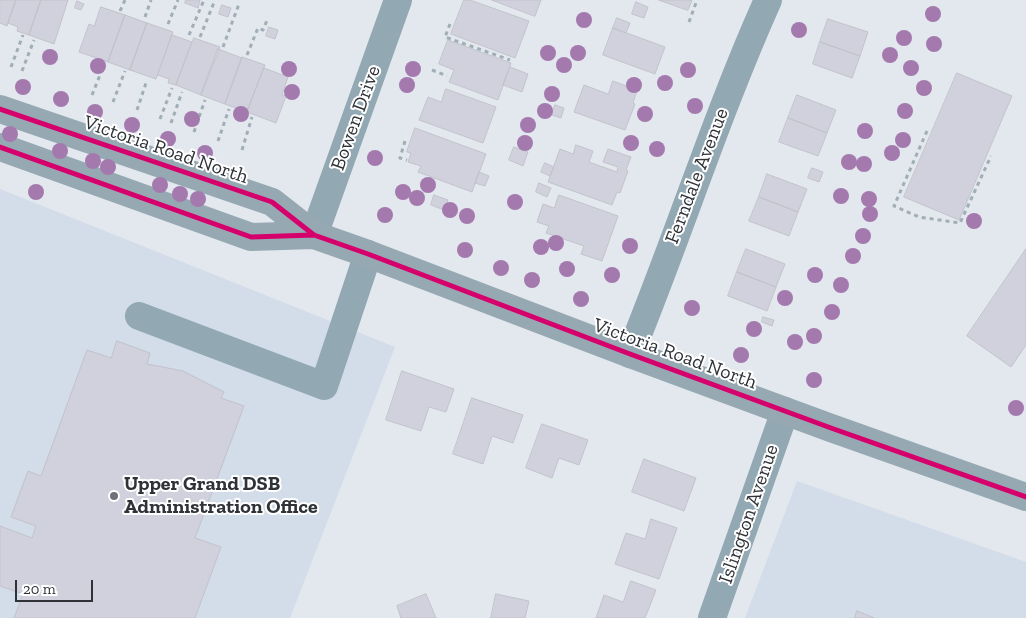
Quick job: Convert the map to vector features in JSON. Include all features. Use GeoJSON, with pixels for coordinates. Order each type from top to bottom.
{"type":"FeatureCollection","features":[{"type":"Feature","properties":{"kind":"main road","name":"Victoria Road North"},"geometry":{"type":"LineString","coordinates":[[0,109],[272,202],[314,235],[630,354],[1026,497]]}},
{"type":"Feature","properties":{"kind":"main road","name":"Victoria Road North"},"geometry":{"type":"LineString","coordinates":[[0,147],[251,237],[314,235]]}},
{"type":"Feature","properties":{"kind":"street","name":"Ferndale Avenue"},"geometry":{"type":"LineString","coordinates":[[630,354],[748,43],[768,0]]}},
{"type":"Feature","properties":{"kind":"street","name":"Bowen Drive"},"geometry":{"type":"LineString","coordinates":[[314,235],[392,2]]}},
{"type":"Feature","properties":{"kind":"street"},"geometry":{"type":"LineString","coordinates":[[139,316],[324,386],[368,254]]}},
{"type":"Feature","properties":{"kind":"street","name":"Islington Avenue"},"geometry":{"type":"LineString","coordinates":[[712,618],[785,411]]}},
{"type":"Feature","properties":{"kind":"path"},"geometry":{"type":"LineString","coordinates":[[120,11],[124,0]]}},
{"type":"Feature","properties":{"kind":"path"},"geometry":{"type":"LineString","coordinates":[[145,17],[151,0]]}},
{"type":"Feature","properties":{"kind":"path"},"geometry":{"type":"LineString","coordinates":[[168,24],[178,0]]}},
{"type":"Feature","properties":{"kind":"path"},"geometry":{"type":"LineString","coordinates":[[190,35],[204,0]]}},
{"type":"Feature","properties":{"kind":"path"},"geometry":{"type":"LineString","coordinates":[[200,37],[215,0]]}},
{"type":"Feature","properties":{"kind":"path"},"geometry":{"type":"LineString","coordinates":[[689,22],[697,0]]}},
{"type":"Feature","properties":{"kind":"path"},"geometry":{"type":"LineString","coordinates":[[223,47],[238,4]]}},
{"type":"Feature","properties":{"kind":"path"},"geometry":{"type":"LineString","coordinates":[[248,55],[258,28],[263,30],[268,18]]}},
{"type":"Feature","properties":{"kind":"path"},"geometry":{"type":"LineString","coordinates":[[450,24],[445,37],[510,60]]}},
{"type":"Feature","properties":{"kind":"path"},"geometry":{"type":"LineString","coordinates":[[11,67],[23,35]]}},
{"type":"Feature","properties":{"kind":"path"},"geometry":{"type":"LineString","coordinates":[[22,71],[34,40]]}},
{"type":"Feature","properties":{"kind":"path"},"geometry":{"type":"LineString","coordinates":[[92,95],[104,65]]}},
{"type":"Feature","properties":{"kind":"path"},"geometry":{"type":"LineString","coordinates":[[432,70],[447,76]]}},
{"type":"Feature","properties":{"kind":"path"},"geometry":{"type":"LineString","coordinates":[[113,102],[125,72]]}},
{"type":"Feature","properties":{"kind":"path"},"geometry":{"type":"LineString","coordinates":[[137,110],[147,80]]}},
{"type":"Feature","properties":{"kind":"path"},"geometry":{"type":"LineString","coordinates":[[160,119],[172,88]]}},
{"type":"Feature","properties":{"kind":"path"},"geometry":{"type":"LineString","coordinates":[[171,123],[182,92]]}},
{"type":"Feature","properties":{"kind":"path"},"geometry":{"type":"LineString","coordinates":[[194,132],[205,100]]}},
{"type":"Feature","properties":{"kind":"path"},"geometry":{"type":"LineString","coordinates":[[218,141],[230,109]]}},
{"type":"Feature","properties":{"kind":"path"},"geometry":{"type":"LineString","coordinates":[[242,150],[252,117]]}},
{"type":"Feature","properties":{"kind":"path"},"geometry":{"type":"LineString","coordinates":[[927,131],[894,206],[919,217],[960,223],[991,156]]}},
{"type":"Feature","properties":{"kind":"path"},"geometry":{"type":"LineString","coordinates":[[405,141],[400,158],[406,160]]}},
{"type":"Feature","properties":{"kind":"shaded area"},"geometry":{"type":"Polygon","coordinates":[[[0,189],[395,347],[290,618],[0,618],[0,189]]]}},
{"type":"Feature","properties":{"kind":"shaded area"},"geometry":{"type":"Polygon","coordinates":[[[797,481],[1026,562],[1026,618],[745,618],[797,481]]]}},
{"type":"Feature","properties":{"kind":"building"},"geometry":{"type":"Polygon","coordinates":[[[0,0],[16,0],[7,26],[0,23],[0,0]]]}},
{"type":"Feature","properties":{"kind":"building"},"geometry":{"type":"Polygon","coordinates":[[[16,0],[41,0],[29,35],[17,31],[18,27],[8,23],[16,0]]]}},
{"type":"Feature","properties":{"kind":"building"},"geometry":{"type":"Polygon","coordinates":[[[41,0],[68,0],[54,44],[29,35],[41,0]]]}},
{"type":"Feature","properties":{"kind":"building"},"geometry":{"type":"Polygon","coordinates":[[[186,0],[200,0],[198,8],[185,3],[186,0]]]}},
{"type":"Feature","properties":{"kind":"building"},"geometry":{"type":"Polygon","coordinates":[[[464,0],[470,0],[529,21],[515,58],[451,34],[464,0]]]}},
{"type":"Feature","properties":{"kind":"building"},"geometry":{"type":"Polygon","coordinates":[[[492,0],[541,0],[535,16],[492,0]]]}},
{"type":"Feature","properties":{"kind":"building"},"geometry":{"type":"Polygon","coordinates":[[[659,0],[692,0],[688,10],[659,0]]]}},
{"type":"Feature","properties":{"kind":"building"},"geometry":{"type":"Polygon","coordinates":[[[77,1],[84,4],[81,10],[75,8],[77,1]]]}},
{"type":"Feature","properties":{"kind":"building"},"geometry":{"type":"Polygon","coordinates":[[[636,2],[648,7],[644,18],[632,14],[636,2]]]}},
{"type":"Feature","properties":{"kind":"building"},"geometry":{"type":"Polygon","coordinates":[[[222,5],[231,8],[228,17],[219,14],[222,5]]]}},
{"type":"Feature","properties":{"kind":"building"},"geometry":{"type":"Polygon","coordinates":[[[101,7],[125,15],[108,62],[79,52],[89,24],[94,26],[101,7]]]}},
{"type":"Feature","properties":{"kind":"building"},"geometry":{"type":"Polygon","coordinates":[[[125,15],[147,23],[130,70],[108,62],[125,15]]]}},
{"type":"Feature","properties":{"kind":"building"},"geometry":{"type":"Polygon","coordinates":[[[617,18],[630,23],[626,33],[613,28],[617,18]]]}},
{"type":"Feature","properties":{"kind":"building"},"geometry":{"type":"Polygon","coordinates":[[[828,19],[868,32],[860,56],[820,42],[828,19]]]}},
{"type":"Feature","properties":{"kind":"building"},"geometry":{"type":"Polygon","coordinates":[[[147,23],[173,32],[156,79],[130,70],[147,23]]]}},
{"type":"Feature","properties":{"kind":"building"},"geometry":{"type":"Polygon","coordinates":[[[269,27],[278,30],[275,39],[266,36],[269,27]]]}},
{"type":"Feature","properties":{"kind":"building"},"geometry":{"type":"Polygon","coordinates":[[[613,28],[665,47],[655,74],[603,55],[613,28]]]}},
{"type":"Feature","properties":{"kind":"building"},"geometry":{"type":"Polygon","coordinates":[[[172,35],[192,42],[176,85],[168,83],[169,79],[158,75],[172,35]]]}},
{"type":"Feature","properties":{"kind":"building"},"geometry":{"type":"Polygon","coordinates":[[[194,38],[220,47],[201,95],[176,85],[194,38]]]}},
{"type":"Feature","properties":{"kind":"building"},"geometry":{"type":"Polygon","coordinates":[[[448,40],[511,63],[498,100],[449,82],[454,70],[439,64],[448,40]]]}},
{"type":"Feature","properties":{"kind":"building"},"geometry":{"type":"Polygon","coordinates":[[[820,42],[860,56],[852,78],[813,64],[820,42]]]}},
{"type":"Feature","properties":{"kind":"building"},"geometry":{"type":"Polygon","coordinates":[[[218,49],[242,58],[225,104],[201,95],[218,49]]]}},
{"type":"Feature","properties":{"kind":"building"},"geometry":{"type":"Polygon","coordinates":[[[242,57],[265,65],[247,112],[225,104],[242,57]]]}},
{"type":"Feature","properties":{"kind":"building"},"geometry":{"type":"Polygon","coordinates":[[[510,67],[528,74],[522,92],[503,85],[510,67]]]}},
{"type":"Feature","properties":{"kind":"building"},"geometry":{"type":"Polygon","coordinates":[[[264,68],[288,77],[282,95],[286,96],[276,123],[247,112],[264,68]]]}},
{"type":"Feature","properties":{"kind":"building"},"geometry":{"type":"Polygon","coordinates":[[[957,73],[1012,96],[959,220],[904,197],[957,73]]]}},
{"type":"Feature","properties":{"kind":"building"},"geometry":{"type":"Polygon","coordinates":[[[613,81],[637,90],[633,103],[635,104],[625,130],[574,112],[584,85],[608,94],[613,81]]]}},
{"type":"Feature","properties":{"kind":"building"},"geometry":{"type":"Polygon","coordinates":[[[446,89],[496,107],[483,143],[419,120],[428,97],[441,102],[446,89]]]}},
{"type":"Feature","properties":{"kind":"building"},"geometry":{"type":"Polygon","coordinates":[[[797,95],[836,110],[827,133],[788,118],[797,95]]]}},
{"type":"Feature","properties":{"kind":"building"},"geometry":{"type":"Polygon","coordinates":[[[555,105],[564,108],[561,118],[552,115],[555,105]]]}},
{"type":"Feature","properties":{"kind":"building"},"geometry":{"type":"Polygon","coordinates":[[[788,118],[827,133],[818,156],[779,142],[788,118]]]}},
{"type":"Feature","properties":{"kind":"building"},"geometry":{"type":"Polygon","coordinates":[[[415,128],[486,154],[472,192],[418,172],[421,166],[408,162],[411,153],[407,152],[415,128]]]}},
{"type":"Feature","properties":{"kind":"building"},"geometry":{"type":"Polygon","coordinates":[[[576,145],[593,151],[589,162],[617,172],[618,167],[603,162],[608,149],[631,157],[620,193],[617,192],[612,205],[548,182],[560,149],[573,154],[576,145]]]}},
{"type":"Feature","properties":{"kind":"building"},"geometry":{"type":"Polygon","coordinates":[[[514,147],[528,152],[523,166],[509,160],[514,147]]]}},
{"type":"Feature","properties":{"kind":"building"},"geometry":{"type":"Polygon","coordinates":[[[545,163],[554,167],[550,176],[541,172],[545,163]]]}},
{"type":"Feature","properties":{"kind":"building"},"geometry":{"type":"Polygon","coordinates":[[[812,168],[823,172],[819,182],[808,178],[812,168]]]}},
{"type":"Feature","properties":{"kind":"building"},"geometry":{"type":"Polygon","coordinates":[[[479,172],[489,176],[485,186],[475,183],[479,172]]]}},
{"type":"Feature","properties":{"kind":"building"},"geometry":{"type":"Polygon","coordinates":[[[767,174],[807,189],[798,212],[759,197],[767,174]]]}},
{"type":"Feature","properties":{"kind":"building"},"geometry":{"type":"Polygon","coordinates":[[[539,183],[551,188],[547,197],[536,192],[539,183]]]}},
{"type":"Feature","properties":{"kind":"building"},"geometry":{"type":"Polygon","coordinates":[[[434,195],[448,200],[444,210],[431,205],[434,195]]]}},
{"type":"Feature","properties":{"kind":"building"},"geometry":{"type":"Polygon","coordinates":[[[559,195],[618,216],[602,261],[581,254],[584,246],[546,233],[549,226],[537,222],[543,204],[554,208],[559,195]]]}},
{"type":"Feature","properties":{"kind":"building"},"geometry":{"type":"Polygon","coordinates":[[[759,197],[798,212],[789,236],[749,221],[759,197]]]}},
{"type":"Feature","properties":{"kind":"building"},"geometry":{"type":"Polygon","coordinates":[[[746,249],[785,264],[776,287],[737,272],[746,249]]]}},
{"type":"Feature","properties":{"kind":"building"},"geometry":{"type":"Polygon","coordinates":[[[1026,249],[1026,345],[1011,367],[967,336],[1026,249]]]}},
{"type":"Feature","properties":{"kind":"building"},"geometry":{"type":"Polygon","coordinates":[[[737,272],[776,287],[767,311],[728,296],[737,272]]]}},
{"type":"Feature","properties":{"kind":"building"},"geometry":{"type":"Polygon","coordinates":[[[763,317],[774,320],[772,326],[762,322],[763,317]]]}},
{"type":"Feature","properties":{"kind":"building","name":"Upper Grand DSB Administration Office"},"geometry":{"type":"Polygon","coordinates":[[[117,341],[150,353],[147,364],[183,371],[224,392],[221,398],[244,406],[195,538],[221,547],[195,618],[14,618],[23,594],[0,586],[0,526],[32,538],[36,526],[11,517],[28,471],[41,476],[87,350],[111,358],[117,341]]]}},
{"type":"Feature","properties":{"kind":"building"},"geometry":{"type":"Polygon","coordinates":[[[402,371],[454,389],[446,412],[429,407],[421,431],[386,420],[402,371]]]}},
{"type":"Feature","properties":{"kind":"building"},"geometry":{"type":"Polygon","coordinates":[[[472,398],[523,415],[513,443],[492,436],[483,464],[453,454],[472,398]]]}},
{"type":"Feature","properties":{"kind":"building"},"geometry":{"type":"Polygon","coordinates":[[[542,424],[588,440],[579,465],[559,458],[552,478],[526,468],[542,424]]]}},
{"type":"Feature","properties":{"kind":"building"},"geometry":{"type":"Polygon","coordinates":[[[644,459],[696,478],[684,511],[632,492],[644,459]]]}},
{"type":"Feature","properties":{"kind":"building"},"geometry":{"type":"Polygon","coordinates":[[[651,519],[677,528],[659,579],[615,564],[626,533],[645,539],[651,519]]]}},
{"type":"Feature","properties":{"kind":"building"},"geometry":{"type":"Polygon","coordinates":[[[631,581],[656,590],[645,618],[596,618],[604,595],[623,602],[631,581]]]}},
{"type":"Feature","properties":{"kind":"building"},"geometry":{"type":"Polygon","coordinates":[[[426,594],[436,618],[401,618],[397,606],[426,594]]]}},
{"type":"Feature","properties":{"kind":"building"},"geometry":{"type":"Polygon","coordinates":[[[496,594],[529,601],[525,618],[491,618],[496,594]]]}},
{"type":"Feature","properties":{"kind":"building"},"geometry":{"type":"Polygon","coordinates":[[[857,611],[872,617],[874,618],[855,618],[857,611]]]}},
{"type":"Feature","properties":{"kind":"cycle path"},"geometry":{"type":"LineString","coordinates":[[0,109],[272,202],[314,235],[831,428],[1026,497]]}},
{"type":"Feature","properties":{"kind":"cycle path"},"geometry":{"type":"LineString","coordinates":[[0,147],[251,237],[314,235]]}},
{"type":"Feature","properties":{"kind":"place","name":"Upper Grand DSB Administration Office"},"geometry":{"type":"Point","coordinates":[114,496]}}]}
